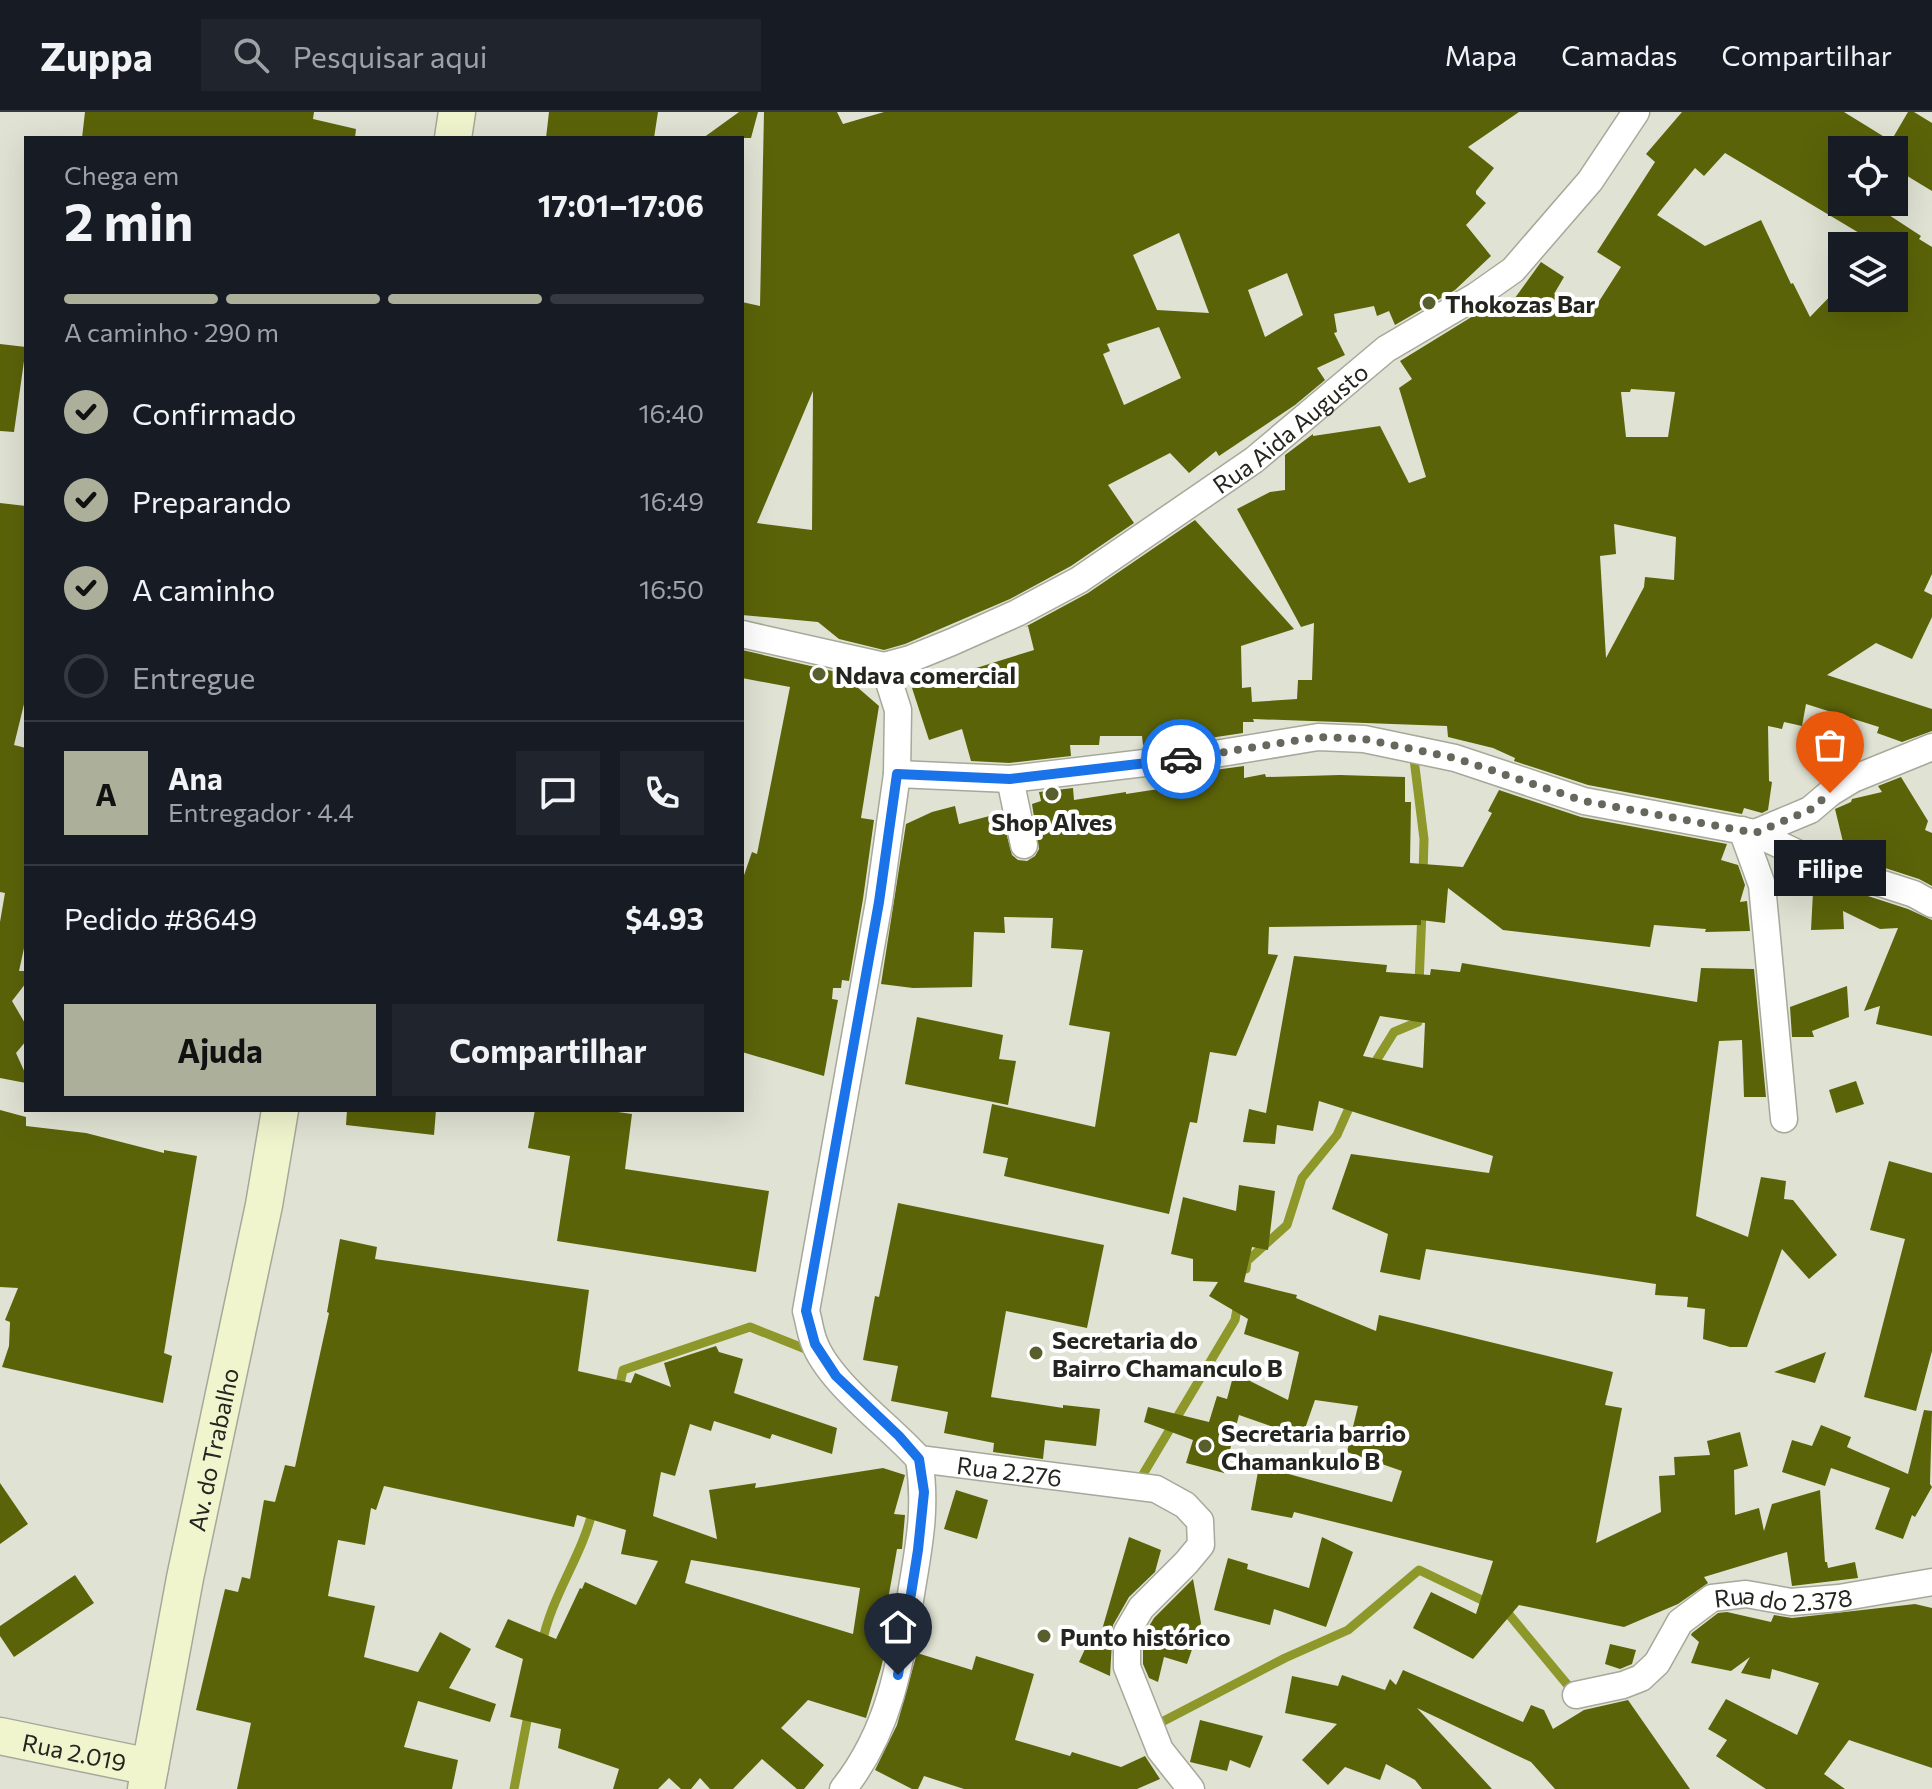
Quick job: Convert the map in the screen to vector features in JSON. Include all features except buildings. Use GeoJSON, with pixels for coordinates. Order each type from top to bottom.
{"type":"FeatureCollection","features":[{"type":"Feature","properties":{"kind":"main road"},"geometry":{"type":"LineString","coordinates":[[453,136],[457,112]]}},
{"type":"Feature","properties":{"kind":"main road","name":"Av. do Trabalho"},"geometry":{"type":"LineString","coordinates":[[148,1778],[185,1578],[264,1205],[280,1112]]}},
{"type":"Feature","properties":{"kind":"main road","name":"Rua 2.019"},"geometry":{"type":"LineString","coordinates":[[0,1736],[148,1778]]}},
{"type":"Feature","properties":{"kind":"street","name":"Rua Aida Augusto"},"geometry":{"type":"LineString","coordinates":[[884,666],[952,642],[1017,613],[1079,580],[1254,460],[1386,349],[1476,296],[1513,270],[1590,181],[1636,112]]}},
{"type":"Feature","properties":{"kind":"street"},"geometry":{"type":"LineString","coordinates":[[744,634],[884,666],[898,710],[897,774],[879,902],[806,1311],[815,1344],[836,1376],[919,1459],[924,1492],[898,1675],[880,1729],[850,1787]]}},
{"type":"Feature","properties":{"kind":"street"},"geometry":{"type":"LineString","coordinates":[[897,774],[1010,779],[1203,756],[1318,737],[1364,739],[1455,758],[1584,801],[1748,832],[1818,863],[1914,894],[1932,904]]}},
{"type":"Feature","properties":{"kind":"street"},"geometry":{"type":"LineString","coordinates":[[1748,832],[1810,810],[1853,779],[1932,747]]}},
{"type":"Feature","properties":{"kind":"street"},"geometry":{"type":"LineString","coordinates":[[1010,779],[1024,845]]}},
{"type":"Feature","properties":{"kind":"street"},"geometry":{"type":"LineString","coordinates":[[1748,832],[1762,885],[1784,1119]]}},
{"type":"Feature","properties":{"kind":"street","name":"Rua 2.276"},"geometry":{"type":"LineString","coordinates":[[919,1459],[1156,1489],[1185,1505],[1200,1521],[1201,1545],[1141,1608],[1127,1632],[1127,1667],[1154,1736],[1160,1750],[1191,1789]]}},
{"type":"Feature","properties":{"kind":"street","name":"Rua do 2.378"},"geometry":{"type":"LineString","coordinates":[[1576,1695],[1641,1678],[1657,1663],[1680,1622],[1712,1598],[1746,1594],[1791,1602],[1839,1598],[1932,1582]]}},
{"type":"Feature","properties":{"kind":"waterway"},"geometry":{"type":"LineString","coordinates":[[1413,751],[1424,839],[1423,876]]}},
{"type":"Feature","properties":{"kind":"waterway"},"geometry":{"type":"LineString","coordinates":[[1419,984],[1422,911]]}},
{"type":"Feature","properties":{"kind":"waterway"},"geometry":{"type":"LineString","coordinates":[[1371,1069],[1394,1032],[1418,1022],[1418,1010]]}},
{"type":"Feature","properties":{"kind":"waterway"},"geometry":{"type":"LineString","coordinates":[[1246,1269],[1247,1261],[1287,1225],[1302,1178],[1337,1135],[1353,1099]]}},
{"type":"Feature","properties":{"kind":"waterway"},"geometry":{"type":"LineString","coordinates":[[1142,1476],[1235,1320],[1238,1303]]}},
{"type":"Feature","properties":{"kind":"waterway"},"geometry":{"type":"LineString","coordinates":[[619,1389],[623,1370],[750,1327],[813,1352]]}},
{"type":"Feature","properties":{"kind":"waterway"},"geometry":{"type":"LineString","coordinates":[[542,1644],[552,1609],[582,1544],[593,1509]]}},
{"type":"Feature","properties":{"kind":"waterway"},"geometry":{"type":"LineString","coordinates":[[1154,1726],[1285,1658],[1348,1630],[1419,1570],[1507,1612],[1571,1689],[1576,1689]]}},
{"type":"Feature","properties":{"kind":"waterway"},"geometry":{"type":"LineString","coordinates":[[514,1789],[529,1710]]}},
{"type":"Feature","properties":{"kind":"way so far"},"geometry":{"type":"LineString","coordinates":[[1181,759],[1318,737],[1364,739],[1455,758],[1584,801],[1755,833],[1810,810],[1830,793]]}},
{"type":"Feature","properties":{"kind":"place","name":"Thokozas Bar"},"geometry":{"type":"Point","coordinates":[1429,303]}},
{"type":"Feature","properties":{"kind":"place","name":"Ndava comercial"},"geometry":{"type":"Point","coordinates":[819,674]}},
{"type":"Feature","properties":{"kind":"place","name":"Filipe"},"geometry":{"type":"Point","coordinates":[1830,793]}},
{"type":"Feature","properties":{"kind":"place","name":"Shop Alves"},"geometry":{"type":"Point","coordinates":[1052,794]}},
{"type":"Feature","properties":{"kind":"place","name":"Secretaria do Bairro Chamanculo B"},"geometry":{"type":"Point","coordinates":[1036,1353]}},
{"type":"Feature","properties":{"kind":"place","name":"Secretaria barrio Chamankulo B"},"geometry":{"type":"Point","coordinates":[1205,1446]}},
{"type":"Feature","properties":{"kind":"place","name":"Punto histórico"},"geometry":{"type":"Point","coordinates":[1044,1636]}},
{"type":"Feature","properties":{"kind":"route"},"geometry":{"type":"LineString","coordinates":[[898,1675],[924,1492],[919,1459],[836,1376],[815,1344],[806,1311],[879,902],[897,774],[1010,779],[1181,759]]}}]}
